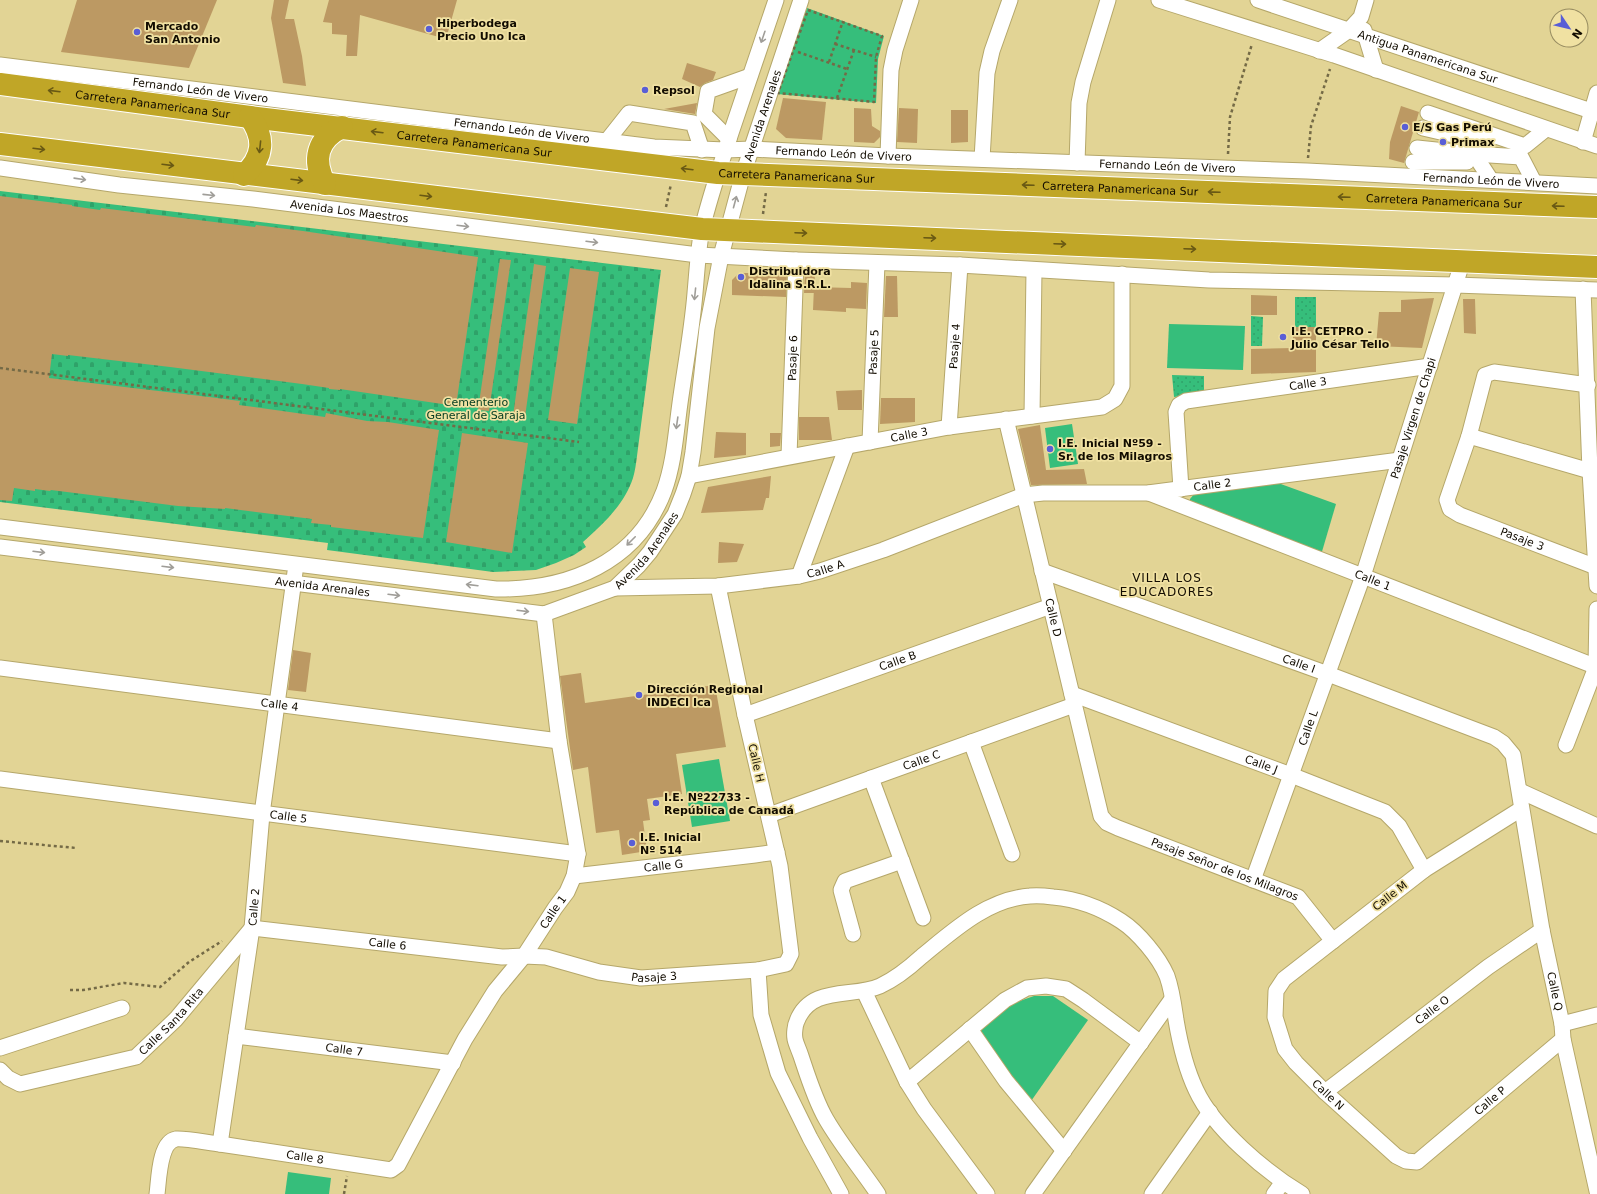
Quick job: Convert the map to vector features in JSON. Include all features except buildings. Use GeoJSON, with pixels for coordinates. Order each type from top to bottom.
{"type":"FeatureCollection","features":[{"type":"Feature","properties":{"kind":"highway","name":"Carretera Panamericana Sur"},"geometry":{"type":"LineString","coordinates":[[0,84],[342,128],[718,173],[1597,207]]}},
{"type":"Feature","properties":{"kind":"highway"},"geometry":{"type":"LineString","coordinates":[[244,175],[258,158],[260,147],[260,136],[250,116]]}},
{"type":"Feature","properties":{"kind":"highway"},"geometry":{"type":"LineString","coordinates":[[325,184],[320,174],[318,165],[321,146],[333,131],[342,128]]}},
{"type":"Feature","properties":{"kind":"highway"},"geometry":{"type":"LineString","coordinates":[[0,144],[244,175],[702,229],[1463,260],[1597,267]]}},
{"type":"Feature","properties":{"kind":"street","name":"Avenida Arenales"},"geometry":{"type":"LineString","coordinates":[[0,527],[496,589],[535,587],[568,580],[588,573],[603,564],[619,553],[634,539],[646,524],[664,491],[669,474],[691,327],[702,229],[727,145],[776,0]]}},
{"type":"Feature","properties":{"kind":"street","name":"Avenida Arenales"},"geometry":{"type":"LineString","coordinates":[[0,547],[294,582],[544,614],[615,588],[639,565],[668,525],[684,494],[689,476],[707,328],[727,230],[743,174],[801,0]]}},
{"type":"Feature","properties":{"kind":"street"},"geometry":{"type":"LineString","coordinates":[[888,156],[891,70],[895,50],[911,0]]}},
{"type":"Feature","properties":{"kind":"street"},"geometry":{"type":"LineString","coordinates":[[982,159],[987,73],[992,51],[1010,0]]}},
{"type":"Feature","properties":{"kind":"street"},"geometry":{"type":"LineString","coordinates":[[1077,163],[1079,103],[1083,82],[1108,0]]}},
{"type":"Feature","properties":{"kind":"street"},"geometry":{"type":"LineString","coordinates":[[1159,0],[1319,50],[1597,146]]}},
{"type":"Feature","properties":{"kind":"street","name":"Antigua Panamericana Sur"},"geometry":{"type":"LineString","coordinates":[[1258,0],[1594,112]]}},
{"type":"Feature","properties":{"kind":"street"},"geometry":{"type":"LineString","coordinates":[[1319,50],[1350,30],[1361,17],[1366,0]]}},
{"type":"Feature","properties":{"kind":"street"},"geometry":{"type":"LineString","coordinates":[[1361,17],[1365,36],[1376,70]]}},
{"type":"Feature","properties":{"kind":"street","name":"Fernando León de Vivero"},"geometry":{"type":"LineString","coordinates":[[0,65],[654,147],[702,150],[727,145],[752,149],[888,156],[1307,171],[1413,162],[1491,180],[1597,186]]}},
{"type":"Feature","properties":{"kind":"street"},"geometry":{"type":"LineString","coordinates":[[702,150],[698,119],[708,91],[750,76]]}},
{"type":"Feature","properties":{"kind":"street"},"geometry":{"type":"LineString","coordinates":[[1435,90],[1413,162],[1480,148],[1525,146],[1546,129]]}},
{"type":"Feature","properties":{"kind":"street"},"geometry":{"type":"LineString","coordinates":[[1583,142],[1594,112],[1597,93]]}},
{"type":"Feature","properties":{"kind":"street"},"geometry":{"type":"LineString","coordinates":[[606,142],[629,113],[698,119],[727,145]]}},
{"type":"Feature","properties":{"kind":"street"},"geometry":{"type":"LineString","coordinates":[[1428,113],[1480,148],[1491,180]]}},
{"type":"Feature","properties":{"kind":"street"},"geometry":{"type":"LineString","coordinates":[[1480,148],[1510,117]]}},
{"type":"Feature","properties":{"kind":"street"},"geometry":{"type":"LineString","coordinates":[[1423,128],[1480,148],[1521,157],[1534,182]]}},
{"type":"Feature","properties":{"kind":"street","name":"Avenida Los Maestros"},"geometry":{"type":"LineString","coordinates":[[0,168],[119,185],[698,255]]}},
{"type":"Feature","properties":{"kind":"street"},"geometry":{"type":"LineString","coordinates":[[698,255],[796,260],[960,265],[1209,280],[1456,285],[1590,290],[1588,385],[1590,471],[1596,541],[1597,586]]}},
{"type":"Feature","properties":{"kind":"street","name":"Pasaje 6"},"geometry":{"type":"LineString","coordinates":[[789,456],[796,260]]}},
{"type":"Feature","properties":{"kind":"street","name":"Pasaje Virgen de Chapi"},"geometry":{"type":"LineString","coordinates":[[1363,576],[1463,260]]}},
{"type":"Feature","properties":{"kind":"street","name":"Pasaje 5"},"geometry":{"type":"LineString","coordinates":[[870,442],[877,263]]}},
{"type":"Feature","properties":{"kind":"street","name":"Pasaje 4"},"geometry":{"type":"LineString","coordinates":[[949,427],[960,265]]}},
{"type":"Feature","properties":{"kind":"street"},"geometry":{"type":"LineString","coordinates":[[1032,416],[1034,270]]}},
{"type":"Feature","properties":{"kind":"street","name":"Calle 3"},"geometry":{"type":"LineString","coordinates":[[689,476],[949,427],[1102,407],[1115,399],[1122,386],[1122,274]]}},
{"type":"Feature","properties":{"kind":"street","name":"Calle 3"},"geometry":{"type":"LineString","coordinates":[[1181,489],[1176,412],[1179,405],[1186,401],[1430,366]]}},
{"type":"Feature","properties":{"kind":"street"},"geometry":{"type":"LineString","coordinates":[[1588,385],[1494,372],[1484,375],[1469,436],[1590,471]]}},
{"type":"Feature","properties":{"kind":"street","name":"Calle D"},"geometry":{"type":"LineString","coordinates":[[1006,419],[1101,816]]}},
{"type":"Feature","properties":{"kind":"street","name":"Pasaje 3"},"geometry":{"type":"LineString","coordinates":[[1469,436],[1447,500],[1450,509],[1460,515],[1596,567]]}},
{"type":"Feature","properties":{"kind":"street"},"geometry":{"type":"LineString","coordinates":[[799,576],[847,446]]}},
{"type":"Feature","properties":{"kind":"street","name":"Calle 2"},"geometry":{"type":"LineString","coordinates":[[1024,495],[1043,493],[1148,493],[1400,460]]}},
{"type":"Feature","properties":{"kind":"street","name":"Calle 1"},"geometry":{"type":"LineString","coordinates":[[1148,493],[1596,667]]}},
{"type":"Feature","properties":{"kind":"street","name":"Calle A"},"geometry":{"type":"LineString","coordinates":[[615,588],[718,586],[799,576],[820,571],[883,550],[1008,503],[1024,495]]}},
{"type":"Feature","properties":{"kind":"street","name":"Calle 2"},"geometry":{"type":"LineString","coordinates":[[220,1144],[252,928],[262,814],[297,564]]}},
{"type":"Feature","properties":{"kind":"street","name":"Calle I"},"geometry":{"type":"LineString","coordinates":[[1042,571],[1328,674],[1494,737],[1503,743],[1513,755],[1520,791]]}},
{"type":"Feature","properties":{"kind":"street","name":"Calle L"},"geometry":{"type":"LineString","coordinates":[[1253,880],[1363,576]]}},
{"type":"Feature","properties":{"kind":"street","name":"Calle H"},"geometry":{"type":"LineString","coordinates":[[718,586],[745,715],[780,866],[791,954],[786,964]]}},
{"type":"Feature","properties":{"kind":"street","name":"Calle B"},"geometry":{"type":"LineString","coordinates":[[745,715],[1051,606]]}},
{"type":"Feature","properties":{"kind":"street"},"geometry":{"type":"LineString","coordinates":[[1566,745],[1596,667],[1597,609]]}},
{"type":"Feature","properties":{"kind":"street","name":"Calle 1"},"geometry":{"type":"LineString","coordinates":[[391,1170],[398,1165],[403,1158],[465,1039],[495,991],[524,956],[567,892],[574,876],[578,854],[559,741],[544,614]]}},
{"type":"Feature","properties":{"kind":"street","name":"Calle 4"},"geometry":{"type":"LineString","coordinates":[[0,668],[559,741]]}},
{"type":"Feature","properties":{"kind":"street","name":"Calle C"},"geometry":{"type":"LineString","coordinates":[[769,815],[971,742],[1073,700]]}},
{"type":"Feature","properties":{"kind":"street","name":"Calle J"},"geometry":{"type":"LineString","coordinates":[[1073,700],[1291,775],[1385,812],[1399,826],[1424,870]]}},
{"type":"Feature","properties":{"kind":"street"},"geometry":{"type":"LineString","coordinates":[[971,742],[1012,854]]}},
{"type":"Feature","properties":{"kind":"street"},"geometry":{"type":"LineString","coordinates":[[871,778],[923,918]]}},
{"type":"Feature","properties":{"kind":"street","name":"Calle 5"},"geometry":{"type":"LineString","coordinates":[[0,779],[578,854]]}},
{"type":"Feature","properties":{"kind":"street"},"geometry":{"type":"LineString","coordinates":[[1520,791],[1597,826]]}},
{"type":"Feature","properties":{"kind":"street","name":"Calle Q"},"geometry":{"type":"LineString","coordinates":[[1520,791],[1521,809],[1542,930],[1562,1024],[1563,1039],[1597,1191]]}},
{"type":"Feature","properties":{"kind":"street","name":"Calle M"},"geometry":{"type":"LineString","coordinates":[[1275,1001],[1276,992],[1284,979],[1424,870],[1521,809]]}},
{"type":"Feature","properties":{"kind":"street","name":"Pasaje Señor de los Milagros"},"geometry":{"type":"LineString","coordinates":[[1101,816],[1107,822],[1118,828],[1298,897],[1333,941]]}},
{"type":"Feature","properties":{"kind":"street","name":"Calle G"},"geometry":{"type":"LineString","coordinates":[[574,876],[756,856],[777,852]]}},
{"type":"Feature","properties":{"kind":"street"},"geometry":{"type":"LineString","coordinates":[[853,934],[841,890],[844,881],[902,861]]}},
{"type":"Feature","properties":{"kind":"street"},"geometry":{"type":"LineString","coordinates":[[878,1194],[826,1118],[807,1075],[794,1037],[796,1021],[804,1008],[821,996],[864,991],[881,986],[905,971],[974,916],[1000,903],[1014,898],[1032,895],[1066,898],[1092,906],[1121,921],[1145,943],[1157,958],[1167,976],[1187,1067],[1197,1091],[1210,1112],[1226,1132],[1279,1188],[1302,1194]]}},
{"type":"Feature","properties":{"kind":"street","name":"Calle 6"},"geometry":{"type":"LineString","coordinates":[[252,928],[502,957],[524,956]]}},
{"type":"Feature","properties":{"kind":"street","name":"Calle Santa Rita"},"geometry":{"type":"LineString","coordinates":[[0,1070],[8,1078],[20,1084],[136,1057],[176,1019],[252,928]]}},
{"type":"Feature","properties":{"kind":"street","name":"Calle O"},"geometry":{"type":"LineString","coordinates":[[1325,1092],[1488,967],[1542,930]]}},
{"type":"Feature","properties":{"kind":"street","name":"Pasaje 3"},"geometry":{"type":"LineString","coordinates":[[524,956],[546,957],[599,972],[641,978],[758,970],[786,964]]}},
{"type":"Feature","properties":{"kind":"street"},"geometry":{"type":"LineString","coordinates":[[758,970],[762,1021],[778,1073],[810,1138],[841,1194]]}},
{"type":"Feature","properties":{"kind":"street"},"geometry":{"type":"LineString","coordinates":[[907,1082],[1005,1000],[1028,988],[1046,986],[1066,989],[1142,1043]]}},
{"type":"Feature","properties":{"kind":"street"},"geometry":{"type":"LineString","coordinates":[[864,991],[907,1082],[924,1109],[987,1194]]}},
{"type":"Feature","properties":{"kind":"street"},"geometry":{"type":"LineString","coordinates":[[1034,1194],[1172,999]]}},
{"type":"Feature","properties":{"kind":"street","name":"Calle N"},"geometry":{"type":"LineString","coordinates":[[1275,1001],[1275,1017],[1285,1049],[1296,1063],[1325,1092],[1396,1156],[1406,1161],[1417,1162]]}},
{"type":"Feature","properties":{"kind":"street"},"geometry":{"type":"LineString","coordinates":[[0,1048],[122,1008]]}},
{"type":"Feature","properties":{"kind":"street"},"geometry":{"type":"LineString","coordinates":[[1562,1024],[1597,1015]]}},
{"type":"Feature","properties":{"kind":"street"},"geometry":{"type":"LineString","coordinates":[[970,1029],[1006,1081],[1064,1151]]}},
{"type":"Feature","properties":{"kind":"street","name":"Calle 7"},"geometry":{"type":"LineString","coordinates":[[236,1036],[452,1063]]}},
{"type":"Feature","properties":{"kind":"street","name":"Calle P"},"geometry":{"type":"LineString","coordinates":[[1417,1162],[1563,1039]]}},
{"type":"Feature","properties":{"kind":"street"},"geometry":{"type":"LineString","coordinates":[[1152,1194],[1210,1112]]}},
{"type":"Feature","properties":{"kind":"street"},"geometry":{"type":"LineString","coordinates":[[157,1194],[163,1152],[168,1142],[177,1139],[220,1144]]}},
{"type":"Feature","properties":{"kind":"street","name":"Calle 8"},"geometry":{"type":"LineString","coordinates":[[220,1144],[391,1170]]}},
{"type":"Feature","properties":{"kind":"path"},"geometry":{"type":"LineString","coordinates":[[808,10],[843,22],[882,36],[876,58],[874,102],[778,93],[808,10]]}},
{"type":"Feature","properties":{"kind":"path"},"geometry":{"type":"LineString","coordinates":[[829,62],[843,22]]}},
{"type":"Feature","properties":{"kind":"path"},"geometry":{"type":"LineString","coordinates":[[1227,168],[1230,117],[1256,31]]}},
{"type":"Feature","properties":{"kind":"path"},"geometry":{"type":"LineString","coordinates":[[836,44],[876,58]]}},
{"type":"Feature","properties":{"kind":"path"},"geometry":{"type":"LineString","coordinates":[[837,98],[854,50]]}},
{"type":"Feature","properties":{"kind":"path"},"geometry":{"type":"LineString","coordinates":[[794,51],[847,68]]}},
{"type":"Feature","properties":{"kind":"path"},"geometry":{"type":"LineString","coordinates":[[1307,171],[1312,126],[1334,55]]}},
{"type":"Feature","properties":{"kind":"path"},"geometry":{"type":"LineString","coordinates":[[663,224],[674,168]]}},
{"type":"Feature","properties":{"kind":"path"},"geometry":{"type":"LineString","coordinates":[[0,368],[579,442]]}},
{"type":"Feature","properties":{"kind":"path"},"geometry":{"type":"LineString","coordinates":[[0,841],[76,848]]}},
{"type":"Feature","properties":{"kind":"path"},"geometry":{"type":"LineString","coordinates":[[70,990],[83,990],[124,983],[160,987],[189,962],[224,940]]}},
{"type":"Feature","properties":{"kind":"green space"},"geometry":{"type":"Polygon","coordinates":[[[807,8],[884,36],[878,59],[876,103],[777,94],[807,8]]]}},
{"type":"Feature","properties":{"kind":"green space","name":"Cementerio General de Saraja"},"geometry":{"type":"Polygon","coordinates":[[[0,191],[661,270],[636,462],[633,478],[629,488],[612,513],[583,542],[586,547],[574,555],[536,570],[493,572],[327,550],[328,543],[0,502],[0,191]]]}},
{"type":"Feature","properties":{"kind":"green space"},"geometry":{"type":"Polygon","coordinates":[[[1295,297],[1316,297],[1316,327],[1295,327],[1295,297]]]}},
{"type":"Feature","properties":{"kind":"green space"},"geometry":{"type":"Polygon","coordinates":[[[1251,316],[1263,317],[1262,346],[1251,346],[1251,316]]]}},
{"type":"Feature","properties":{"kind":"green space"},"geometry":{"type":"Polygon","coordinates":[[[1169,324],[1245,326],[1243,370],[1167,368],[1169,324]]]}},
{"type":"Feature","properties":{"kind":"green space"},"geometry":{"type":"Polygon","coordinates":[[[1172,375],[1204,376],[1204,393],[1174,397],[1172,375]]]}},
{"type":"Feature","properties":{"kind":"green space"},"geometry":{"type":"Polygon","coordinates":[[[1072,424],[1078,464],[1050,468],[1045,428],[1072,424]]]}},
{"type":"Feature","properties":{"kind":"green space"},"geometry":{"type":"Polygon","coordinates":[[[1278,483],[1336,504],[1321,555],[1190,502],[1190,499],[1195,493],[1278,483]]]}},
{"type":"Feature","properties":{"kind":"green space"},"geometry":{"type":"Polygon","coordinates":[[[719,759],[730,821],[692,827],[682,765],[719,759]]]}},
{"type":"Feature","properties":{"kind":"green space"},"geometry":{"type":"Polygon","coordinates":[[[1034,996],[1053,996],[1088,1020],[1029,1104],[978,1030],[1014,1003],[1034,996]]]}},
{"type":"Feature","properties":{"kind":"green space"},"geometry":{"type":"Polygon","coordinates":[[[288,1172],[331,1178],[329,1194],[285,1194],[288,1172]]]}},
{"type":"Feature","properties":{"kind":"place","name":"Hiperbodega Precio Uno Ica"},"geometry":{"type":"Point","coordinates":[429,29]}},
{"type":"Feature","properties":{"kind":"place","name":"Mercado San Antonio"},"geometry":{"type":"Point","coordinates":[137,32]}},
{"type":"Feature","properties":{"kind":"place","name":"Repsol"},"geometry":{"type":"Point","coordinates":[645,90]}},
{"type":"Feature","properties":{"kind":"place","name":"E/S Gas Perú"},"geometry":{"type":"Point","coordinates":[1405,127]}},
{"type":"Feature","properties":{"kind":"place","name":"Primax"},"geometry":{"type":"Point","coordinates":[1443,142]}},
{"type":"Feature","properties":{"kind":"place","name":"Distribuidora Idalina S.R.L."},"geometry":{"type":"Point","coordinates":[741,277]}},
{"type":"Feature","properties":{"kind":"place","name":"I.E. CETPRO - Julio César Tello"},"geometry":{"type":"Point","coordinates":[1283,337]}},
{"type":"Feature","properties":{"kind":"place","name":"I.E. Inicial Nº59 - Sr. de los Milagros"},"geometry":{"type":"Point","coordinates":[1050,449]}},
{"type":"Feature","properties":{"kind":"place","name":"Dirección Regional INDECI Ica"},"geometry":{"type":"Point","coordinates":[639,695]}},
{"type":"Feature","properties":{"kind":"place","name":"I.E. Nº22733 - República de Canadá"},"geometry":{"type":"Point","coordinates":[656,803]}},
{"type":"Feature","properties":{"kind":"place","name":"I.E. Inicial Nº 514"},"geometry":{"type":"Point","coordinates":[632,843]}},
{"type":"Feature","properties":{"kind":"district","name":"VILLA LOS EDUCADORES"},"geometry":{"type":"Point","coordinates":[1167,585]}}]}
